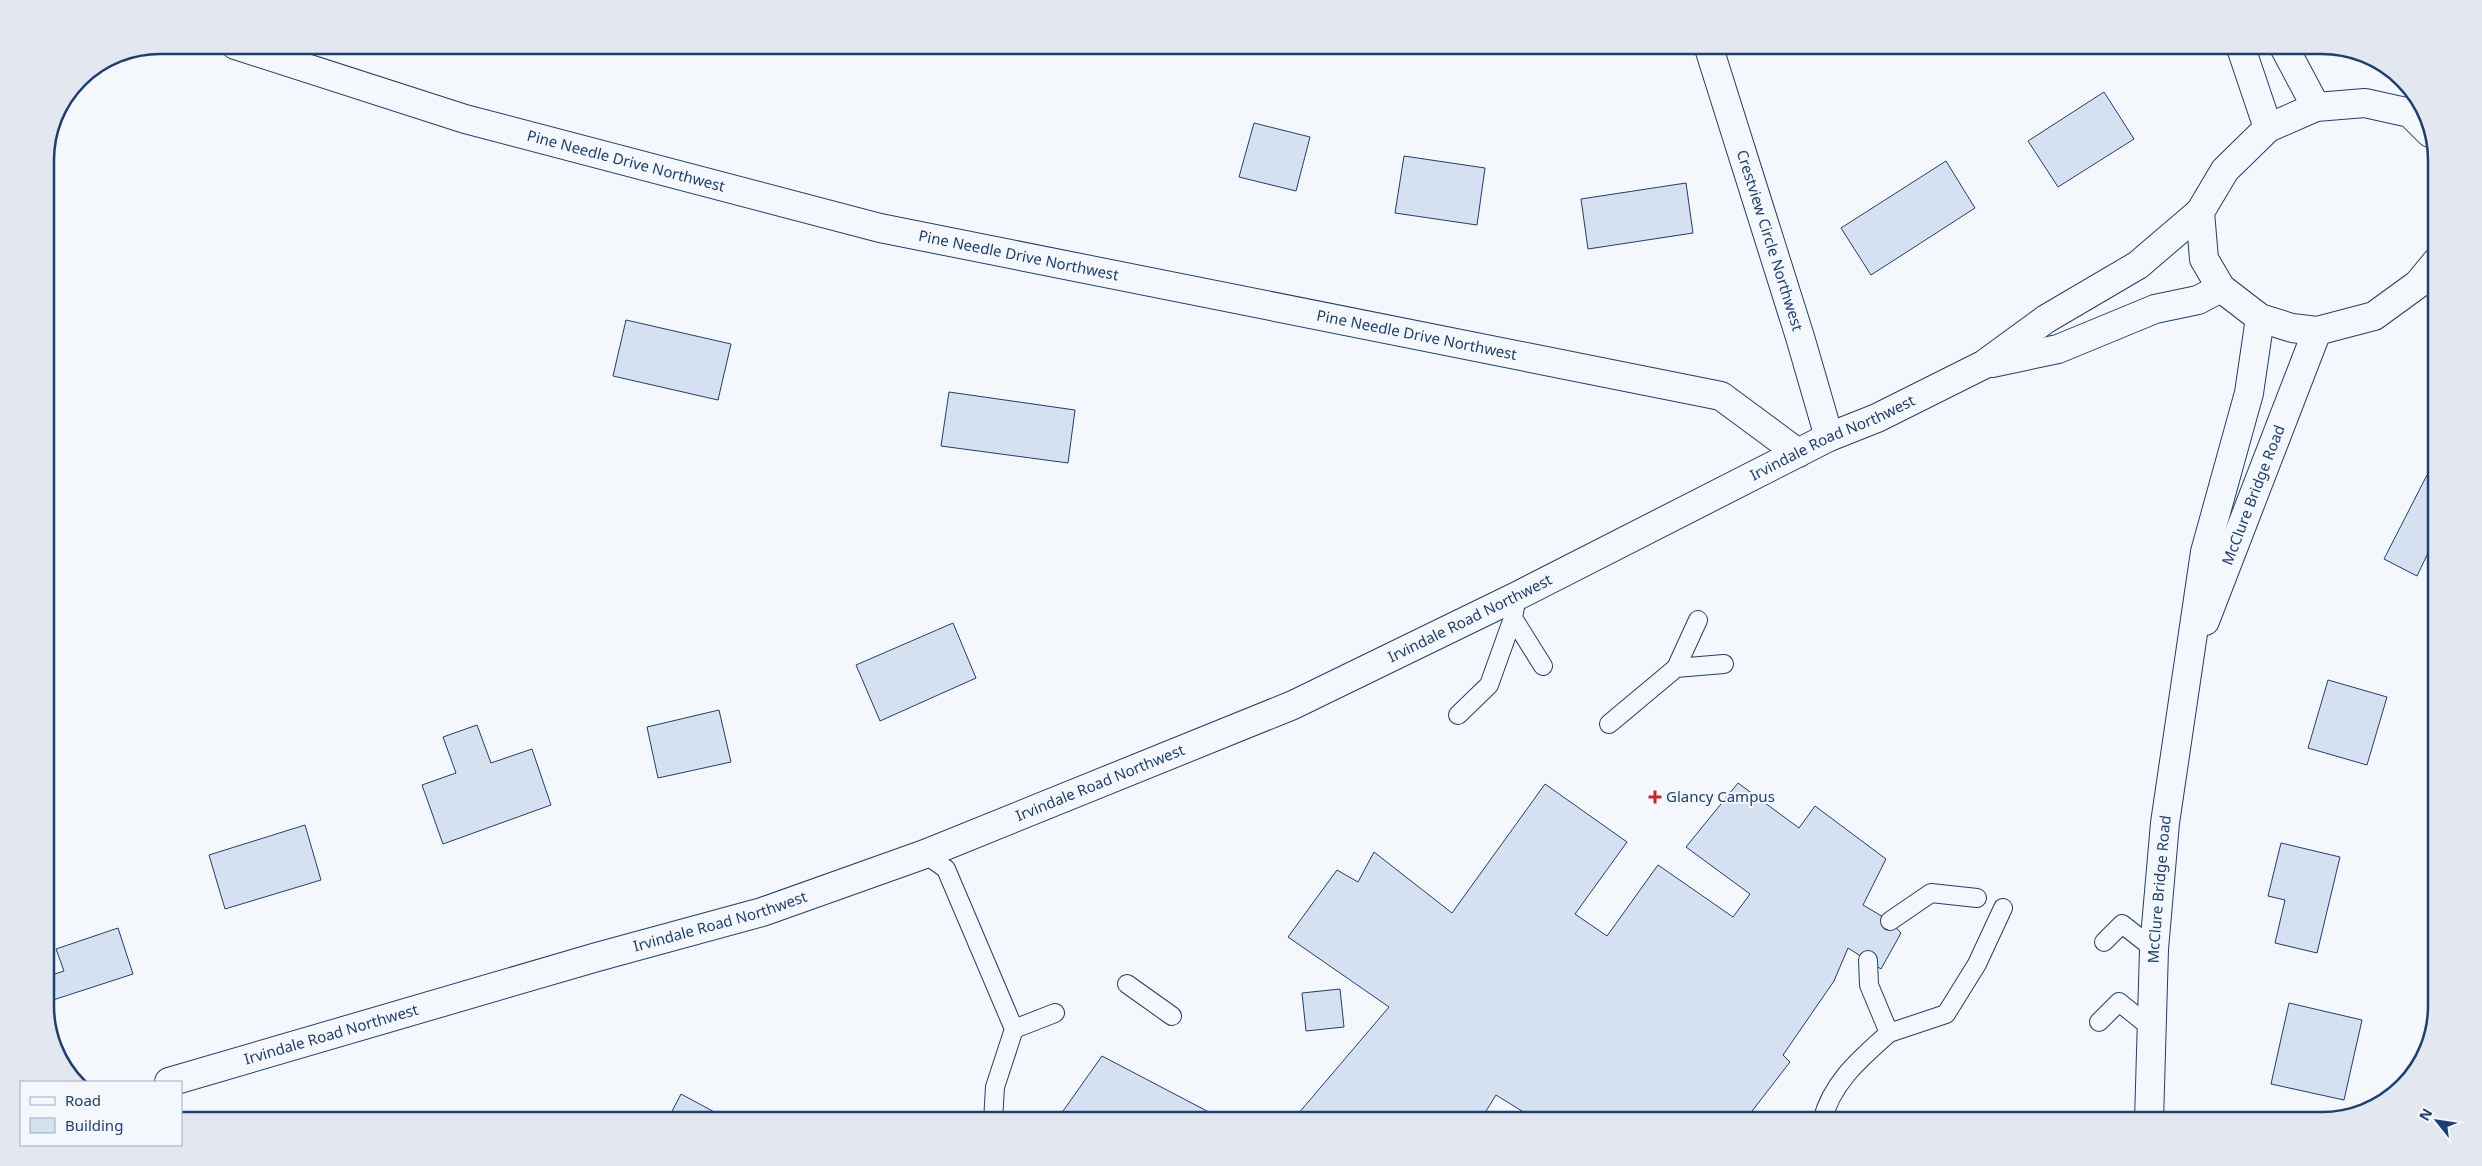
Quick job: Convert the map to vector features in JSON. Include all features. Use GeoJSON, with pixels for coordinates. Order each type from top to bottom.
{"type":"FeatureCollection","features":[{"type":"Feature","properties":{"kind":"street","name":"Pine Needle Drive Northwest"},"geometry":{"type":"LineString","coordinates":[[263,54],[466,119],[880,228],[1721,396],[1798,453]]}},
{"type":"Feature","properties":{"kind":"street","name":"Crestview Circle Northwest"},"geometry":{"type":"LineString","coordinates":[[1711,54],[1800,337],[1829,437]]}},
{"type":"Feature","properties":{"kind":"street"},"geometry":{"type":"LineString","coordinates":[[2243,54],[2268,128]]}},
{"type":"Feature","properties":{"kind":"street"},"geometry":{"type":"LineString","coordinates":[[2288,54],[2316,107]]}},
{"type":"Feature","properties":{"kind":"street"},"geometry":{"type":"LineString","coordinates":[[2416,112],[2365,103],[2316,107],[2268,128],[2224,170],[2200,212],[2204,259],[2221,288],[2260,318],[2292,328],[2317,331],[2374,316],[2418,284],[2428,272]]}},
{"type":"Feature","properties":{"kind":"street","name":"Irvindale Road Northwest"},"geometry":{"type":"LineString","coordinates":[[172,1081],[762,912],[925,854],[1293,705],[1515,607],[1798,453],[1829,437],[1877,418],[1983,364],[2046,319],[2138,265],[2200,212]]}},
{"type":"Feature","properties":{"kind":"street","name":"Irvindale Road Northwest"},"geometry":{"type":"LineString","coordinates":[[1983,364],[2058,349],[2155,309],[2198,300],[2221,288]]}},
{"type":"Feature","properties":{"kind":"street","name":"McClure Bridge Road"},"geometry":{"type":"LineString","coordinates":[[2149,1112],[2150,1027],[2154,948],[2165,823],[2205,552],[2249,393],[2260,318]]}},
{"type":"Feature","properties":{"kind":"street","name":"McClure Bridge Road"},"geometry":{"type":"LineString","coordinates":[[2189,659],[2231,558],[2317,331]]}},
{"type":"Feature","properties":{"kind":"lane"},"geometry":{"type":"LineString","coordinates":[[1515,607],[1543,666]]}},
{"type":"Feature","properties":{"kind":"lane"},"geometry":{"type":"LineString","coordinates":[[1458,715],[1489,685],[1515,607]]}},
{"type":"Feature","properties":{"kind":"lane"},"geometry":{"type":"LineString","coordinates":[[1609,724],[1676,668],[1698,620]]}},
{"type":"Feature","properties":{"kind":"lane"},"geometry":{"type":"LineString","coordinates":[[1676,668],[1724,664]]}},
{"type":"Feature","properties":{"kind":"lane"},"geometry":{"type":"LineString","coordinates":[[925,854],[946,869],[1014,1029],[995,1087],[994,1112]]}},
{"type":"Feature","properties":{"kind":"lane"},"geometry":{"type":"LineString","coordinates":[[1890,921],[1930,893],[1976,898]]}},
{"type":"Feature","properties":{"kind":"lane"},"geometry":{"type":"LineString","coordinates":[[1824,1112],[1846,1072],[1889,1033],[1946,1014],[1976,964],[2003,908]]}},
{"type":"Feature","properties":{"kind":"lane"},"geometry":{"type":"LineString","coordinates":[[2104,942],[2122,924],[2154,948]]}},
{"type":"Feature","properties":{"kind":"lane"},"geometry":{"type":"LineString","coordinates":[[1868,960],[1869,985],[1889,1033]]}},
{"type":"Feature","properties":{"kind":"lane"},"geometry":{"type":"LineString","coordinates":[[1127,984],[1172,1016]]}},
{"type":"Feature","properties":{"kind":"lane"},"geometry":{"type":"LineString","coordinates":[[2099,1022],[2119,1002],[2150,1027]]}},
{"type":"Feature","properties":{"kind":"lane"},"geometry":{"type":"LineString","coordinates":[[1014,1029],[1055,1013]]}},
{"type":"Feature","properties":{"kind":"building"},"geometry":{"type":"Polygon","coordinates":[[[2104,92],[2134,139],[2058,187],[2028,141],[2104,92]]]}},
{"type":"Feature","properties":{"kind":"building"},"geometry":{"type":"Polygon","coordinates":[[[1254,123],[1310,137],[1296,191],[1239,177],[1254,123]]]}},
{"type":"Feature","properties":{"kind":"building"},"geometry":{"type":"Polygon","coordinates":[[[1404,156],[1485,168],[1477,225],[1395,213],[1404,156]]]}},
{"type":"Feature","properties":{"kind":"building"},"geometry":{"type":"Polygon","coordinates":[[[1946,161],[1975,208],[1871,275],[1841,228],[1946,161]]]}},
{"type":"Feature","properties":{"kind":"building"},"geometry":{"type":"Polygon","coordinates":[[[1686,183],[1693,233],[1588,249],[1581,199],[1686,183]]]}},
{"type":"Feature","properties":{"kind":"building"},"geometry":{"type":"Polygon","coordinates":[[[626,320],[731,344],[718,400],[613,376],[626,320]]]}},
{"type":"Feature","properties":{"kind":"building"},"geometry":{"type":"Polygon","coordinates":[[[949,392],[1075,410],[1068,463],[941,446],[949,392]]]}},
{"type":"Feature","properties":{"kind":"building"},"geometry":{"type":"Polygon","coordinates":[[[2428,475],[2428,553],[2417,576],[2384,559],[2428,475]]]}},
{"type":"Feature","properties":{"kind":"building"},"geometry":{"type":"Polygon","coordinates":[[[953,623],[976,678],[880,721],[856,665],[953,623]]]}},
{"type":"Feature","properties":{"kind":"building"},"geometry":{"type":"Polygon","coordinates":[[[2328,680],[2387,697],[2367,765],[2308,748],[2328,680]]]}},
{"type":"Feature","properties":{"kind":"building"},"geometry":{"type":"Polygon","coordinates":[[[719,710],[731,762],[658,778],[647,727],[719,710]]]}},
{"type":"Feature","properties":{"kind":"building"},"geometry":{"type":"Polygon","coordinates":[[[477,725],[491,763],[532,749],[551,805],[443,844],[422,785],[456,773],[443,737],[477,725]]]}},
{"type":"Feature","properties":{"kind":"building"},"geometry":{"type":"Polygon","coordinates":[[[1738,783],[1799,828],[1815,806],[1886,859],[1863,905],[1890,921],[1901,933],[1881,969],[1848,948],[1834,981],[1783,1055],[1790,1062],[1751,1112],[1523,1112],[1496,1095],[1486,1112],[1300,1112],[1389,1007],[1288,937],[1337,870],[1358,882],[1374,852],[1452,913],[1545,784],[1627,842],[1575,914],[1607,936],[1658,865],[1733,917],[1750,894],[1686,847],[1738,783]]]}},
{"type":"Feature","properties":{"kind":"building"},"geometry":{"type":"Polygon","coordinates":[[[305,825],[321,880],[225,909],[209,855],[305,825]]]}},
{"type":"Feature","properties":{"kind":"building"},"geometry":{"type":"Polygon","coordinates":[[[2281,843],[2340,857],[2317,953],[2275,943],[2285,900],[2268,896],[2281,843]]]}},
{"type":"Feature","properties":{"kind":"building"},"geometry":{"type":"Polygon","coordinates":[[[118,928],[133,974],[54,1000],[54,974],[64,971],[56,949],[118,928]]]}},
{"type":"Feature","properties":{"kind":"building"},"geometry":{"type":"Polygon","coordinates":[[[1340,989],[1344,1027],[1306,1031],[1302,993],[1340,989]]]}},
{"type":"Feature","properties":{"kind":"building"},"geometry":{"type":"Polygon","coordinates":[[[2289,1003],[2362,1020],[2344,1100],[2271,1084],[2289,1003]]]}},
{"type":"Feature","properties":{"kind":"building"},"geometry":{"type":"Polygon","coordinates":[[[1102,1056],[1209,1112],[1062,1112],[1102,1056]]]}},
{"type":"Feature","properties":{"kind":"building"},"geometry":{"type":"Polygon","coordinates":[[[681,1094],[714,1112],[672,1112],[681,1094]]]}},
{"type":"Feature","properties":{"kind":"place","name":"Glancy Campus"},"geometry":{"type":"Point","coordinates":[1655,797]}}]}
